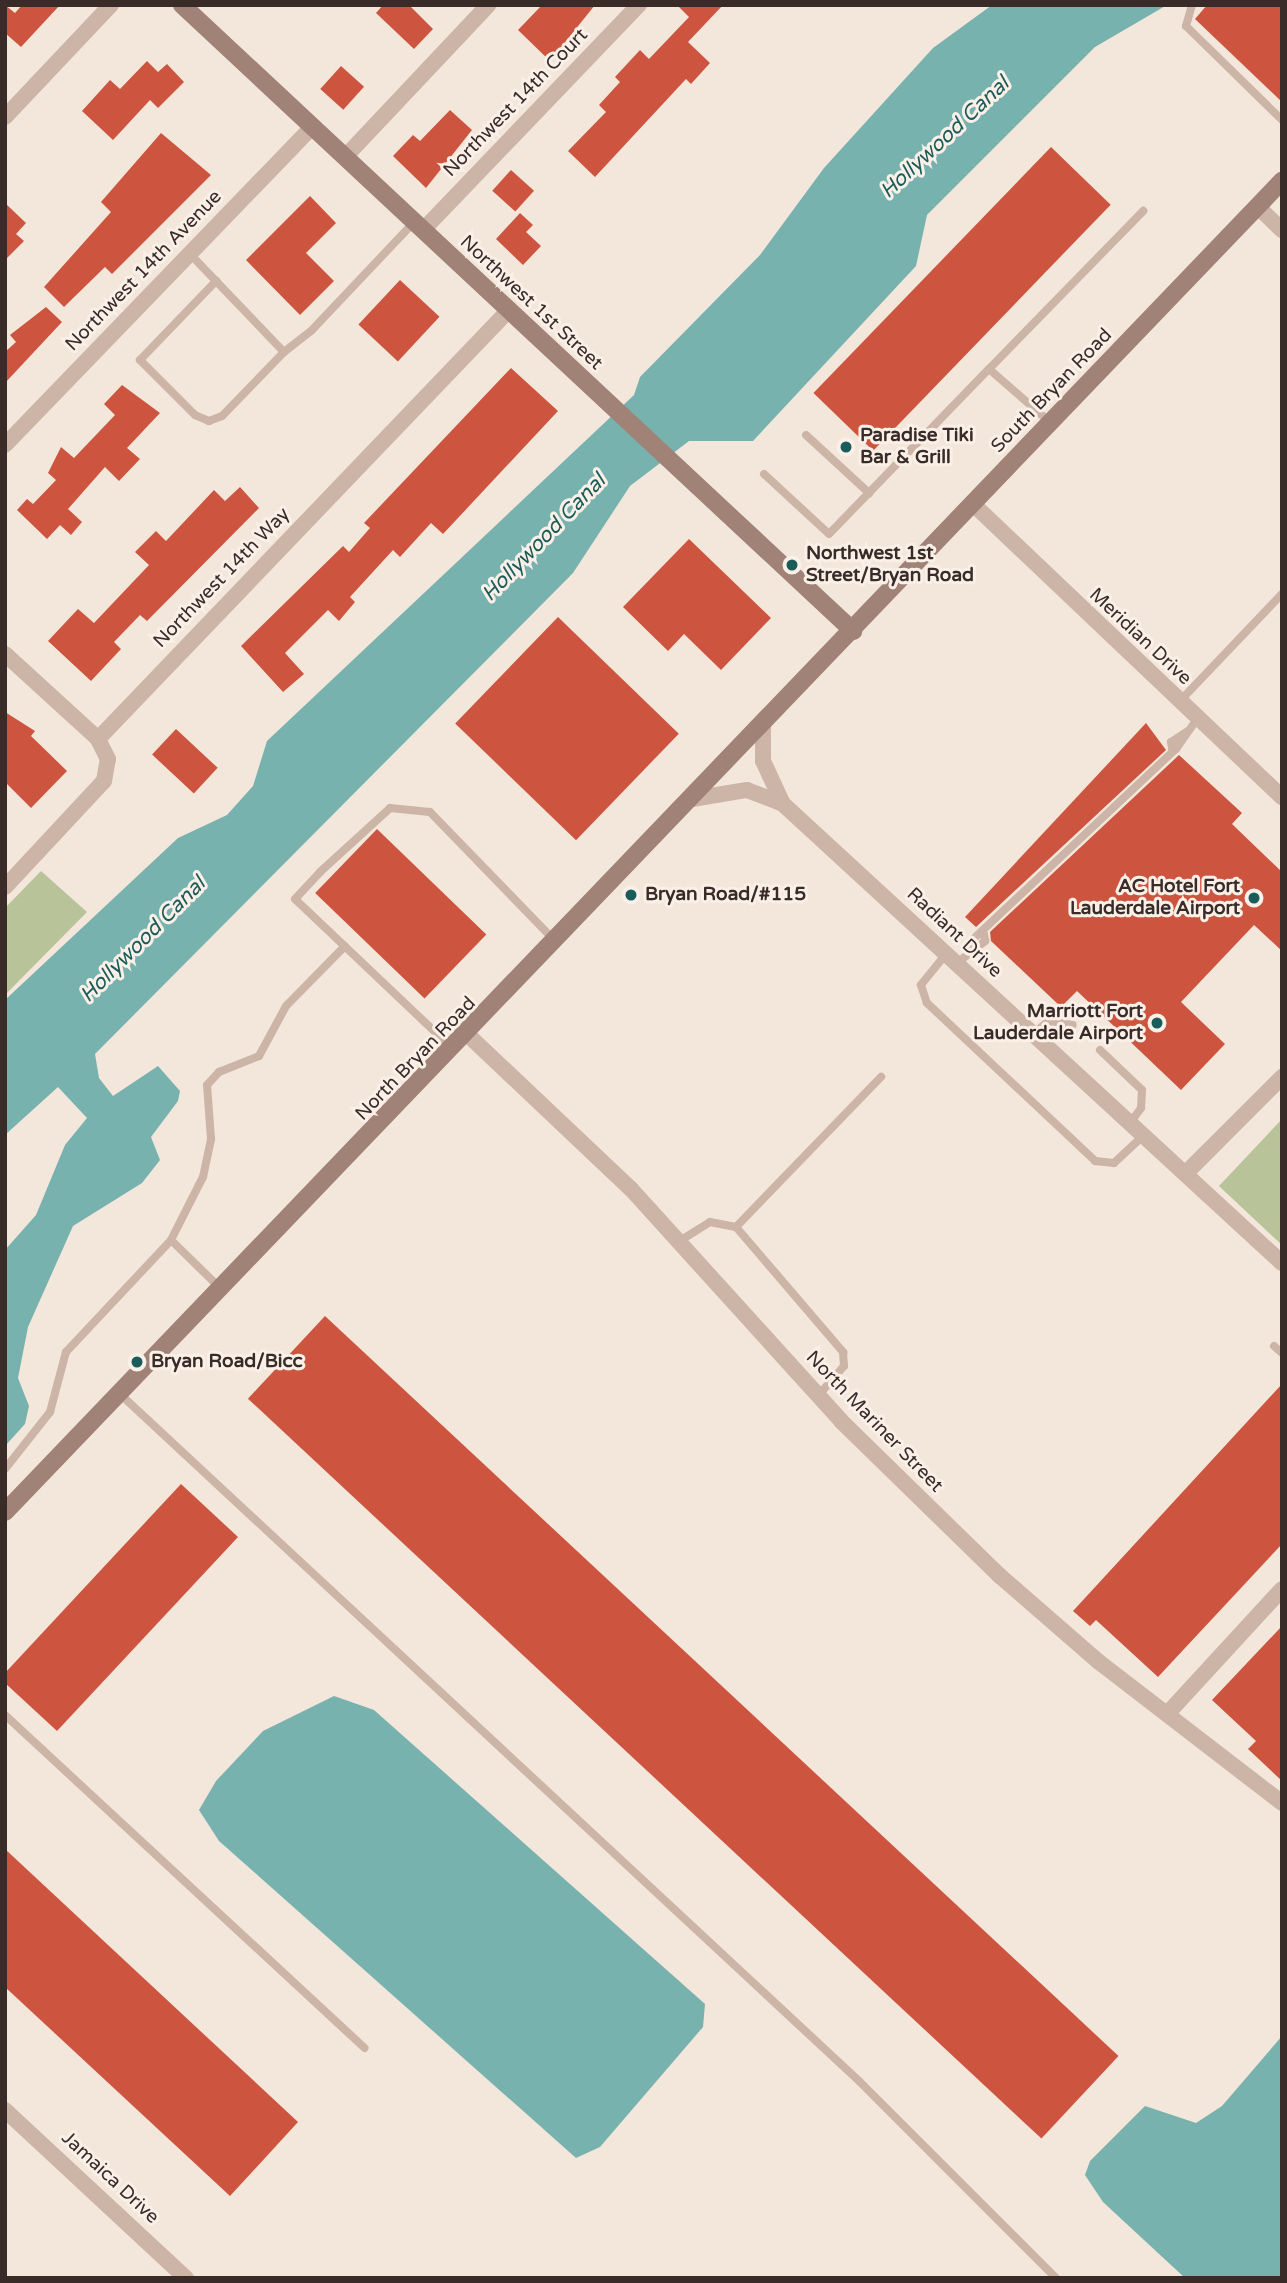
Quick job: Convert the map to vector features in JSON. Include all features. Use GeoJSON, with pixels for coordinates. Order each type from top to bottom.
{"type":"FeatureCollection","features":[{"type":"Feature","properties":{"kind":"street"},"geometry":{"type":"LineString","coordinates":[[5,117],[111,5]]}},
{"type":"Feature","properties":{"kind":"street","name":"Northwest 1st Street"},"geometry":{"type":"LineString","coordinates":[[182,5],[674,467],[853,631]]}},
{"type":"Feature","properties":{"kind":"street"},"geometry":{"type":"LineString","coordinates":[[345,157],[488,5]]}},
{"type":"Feature","properties":{"kind":"street","name":"Northwest 14th Court"},"geometry":{"type":"LineString","coordinates":[[418,226],[639,5]]}},
{"type":"Feature","properties":{"kind":"street","name":"Northwest 14th Avenue"},"geometry":{"type":"LineString","coordinates":[[5,445],[312,127]]}},
{"type":"Feature","properties":{"kind":"street","name":"South Bryan Road"},"geometry":{"type":"LineString","coordinates":[[853,631],[1282,181]]}},
{"type":"Feature","properties":{"kind":"street"},"geometry":{"type":"LineString","coordinates":[[1257,206],[1282,230]]}},
{"type":"Feature","properties":{"kind":"street","name":"Northwest 14th Way"},"geometry":{"type":"LineString","coordinates":[[98,739],[509,310]]}},
{"type":"Feature","properties":{"kind":"street","name":"Meridian Drive"},"geometry":{"type":"LineString","coordinates":[[974,504],[1179,703],[1192,725],[1282,797]]}},
{"type":"Feature","properties":{"kind":"street","name":"North Bryan Road"},"geometry":{"type":"LineString","coordinates":[[5,1512],[454,1050],[853,631]]}},
{"type":"Feature","properties":{"kind":"street"},"geometry":{"type":"LineString","coordinates":[[5,654],[98,739],[108,759],[104,781],[5,887]]}},
{"type":"Feature","properties":{"kind":"street","name":"Radiant Drive"},"geometry":{"type":"LineString","coordinates":[[764,724],[763,761],[783,804]]}},
{"type":"Feature","properties":{"kind":"street","name":"Radiant Drive"},"geometry":{"type":"LineString","coordinates":[[692,799],[747,790],[783,804],[959,953],[1033,1035],[1282,1263]]}},
{"type":"Feature","properties":{"kind":"street","name":"North Mariner Street"},"geometry":{"type":"LineString","coordinates":[[468,1035],[678,1242],[818,1396],[1000,1576],[1282,1803]]}},
{"type":"Feature","properties":{"kind":"street"},"geometry":{"type":"LineString","coordinates":[[1186,1173],[1282,1077]]}},
{"type":"Feature","properties":{"kind":"street"},"geometry":{"type":"LineString","coordinates":[[1168,1713],[1282,1589]]}},
{"type":"Feature","properties":{"kind":"street","name":"Jamaica Drive"},"geometry":{"type":"LineString","coordinates":[[5,2110],[187,2278]]}},
{"type":"Feature","properties":{"kind":"lane"},"geometry":{"type":"LineString","coordinates":[[1192,5],[1186,26],[1282,120]]}},
{"type":"Feature","properties":{"kind":"lane"},"geometry":{"type":"LineString","coordinates":[[764,474],[829,534],[1143,211]]}},
{"type":"Feature","properties":{"kind":"lane"},"geometry":{"type":"LineString","coordinates":[[216,281],[140,360],[195,415],[209,421],[222,416],[284,352],[312,330],[418,226]]}},
{"type":"Feature","properties":{"kind":"lane"},"geometry":{"type":"LineString","coordinates":[[190,254],[284,352]]}},
{"type":"Feature","properties":{"kind":"lane"},"geometry":{"type":"LineString","coordinates":[[989,369],[1051,423]]}},
{"type":"Feature","properties":{"kind":"lane"},"geometry":{"type":"LineString","coordinates":[[806,435],[869,493]]}},
{"type":"Feature","properties":{"kind":"lane"},"geometry":{"type":"LineString","coordinates":[[1179,703],[1282,594]]}},
{"type":"Feature","properties":{"kind":"lane"},"geometry":{"type":"LineString","coordinates":[[1144,1135],[1114,1163],[1095,1161],[927,1003],[920,985],[959,953],[985,941],[984,934],[1172,748],[1171,742],[1192,725]]}},
{"type":"Feature","properties":{"kind":"lane"},"geometry":{"type":"LineString","coordinates":[[454,1050],[295,899],[361,829],[390,808],[409,806],[430,812],[556,942]]}},
{"type":"Feature","properties":{"kind":"lane"},"geometry":{"type":"LineString","coordinates":[[5,1469],[50,1412],[66,1352],[171,1240],[203,1177],[211,1139],[207,1085],[219,1072],[259,1056],[286,1006],[345,946]]}},
{"type":"Feature","properties":{"kind":"lane"},"geometry":{"type":"LineString","coordinates":[[1033,1035],[1048,1021],[1073,1025]]}},
{"type":"Feature","properties":{"kind":"lane"},"geometry":{"type":"LineString","coordinates":[[1100,1050],[1142,1090],[1141,1108],[1130,1123]]}},
{"type":"Feature","properties":{"kind":"lane"},"geometry":{"type":"LineString","coordinates":[[736,1227],[881,1077]]}},
{"type":"Feature","properties":{"kind":"lane"},"geometry":{"type":"LineString","coordinates":[[678,1242],[710,1222],[736,1227],[843,1352],[844,1366],[818,1396]]}},
{"type":"Feature","properties":{"kind":"lane"},"geometry":{"type":"LineString","coordinates":[[171,1240],[222,1289]]}},
{"type":"Feature","properties":{"kind":"lane"},"geometry":{"type":"LineString","coordinates":[[1274,1346],[1282,1353]]}},
{"type":"Feature","properties":{"kind":"lane"},"geometry":{"type":"LineString","coordinates":[[120,1394],[860,2082],[1056,2278]]}},
{"type":"Feature","properties":{"kind":"lane"},"geometry":{"type":"LineString","coordinates":[[5,1715],[364,2048]]}},
{"type":"Feature","properties":{"kind":"green space"},"geometry":{"type":"Polygon","coordinates":[[[41,871],[87,912],[5,995],[5,908],[41,871]]]}},
{"type":"Feature","properties":{"kind":"green space"},"geometry":{"type":"Polygon","coordinates":[[[1282,1119],[1282,1245],[1219,1186],[1282,1119]]]}},
{"type":"Feature","properties":{"kind":"water","name":"Hollywood Canal"},"geometry":{"type":"Polygon","coordinates":[[[992,5],[1167,5],[1095,47],[927,215],[916,266],[753,441],[689,441],[630,486],[573,573],[95,1054],[99,1078],[113,1096],[158,1066],[180,1091],[178,1101],[151,1137],[160,1160],[142,1183],[73,1226],[28,1327],[18,1378],[29,1406],[25,1424],[5,1446],[5,1250],[36,1215],[65,1145],[87,1118],[58,1087],[5,1135],[5,1000],[178,838],[227,815],[253,786],[267,741],[634,395],[640,377],[760,255],[824,168],[933,48],[992,5]]]}},
{"type":"Feature","properties":{"kind":"water"},"geometry":{"type":"Polygon","coordinates":[[[334,1696],[374,1710],[705,2004],[703,2027],[600,2147],[576,2158],[219,1841],[199,1810],[216,1781],[263,1731],[334,1696]]]}},
{"type":"Feature","properties":{"kind":"water"},"geometry":{"type":"Polygon","coordinates":[[[1282,2036],[1282,2278],[1185,2278],[1103,2202],[1085,2175],[1090,2161],[1145,2106],[1196,2123],[1222,2106],[1282,2036]]]}},
{"type":"Feature","properties":{"kind":"building"},"geometry":{"type":"Polygon","coordinates":[[[5,5],[15,13],[22,5],[60,5],[21,47],[5,33],[5,5]]]}},
{"type":"Feature","properties":{"kind":"building"},"geometry":{"type":"Polygon","coordinates":[[[383,5],[409,5],[433,29],[414,49],[376,13],[383,5]]]}},
{"type":"Feature","properties":{"kind":"building"},"geometry":{"type":"Polygon","coordinates":[[[542,5],[595,5],[550,61],[518,30],[542,5]]]}},
{"type":"Feature","properties":{"kind":"building"},"geometry":{"type":"Polygon","coordinates":[[[677,5],[723,5],[688,42],[710,63],[691,84],[686,79],[595,177],[568,151],[606,112],[599,105],[620,82],[615,77],[640,50],[649,59],[689,17],[677,5]]]}},
{"type":"Feature","properties":{"kind":"building"},"geometry":{"type":"Polygon","coordinates":[[[1207,5],[1282,5],[1282,102],[1195,19],[1207,5]]]}},
{"type":"Feature","properties":{"kind":"building"},"geometry":{"type":"Polygon","coordinates":[[[147,61],[158,72],[167,64],[184,82],[158,108],[150,100],[113,140],[82,111],[110,80],[120,89],[147,61]]]}},
{"type":"Feature","properties":{"kind":"building"},"geometry":{"type":"Polygon","coordinates":[[[341,66],[364,87],[343,110],[320,89],[341,66]]]}},
{"type":"Feature","properties":{"kind":"building"},"geometry":{"type":"Polygon","coordinates":[[[450,110],[472,130],[426,188],[393,156],[413,135],[420,141],[450,110]]]}},
{"type":"Feature","properties":{"kind":"building"},"geometry":{"type":"Polygon","coordinates":[[[161,133],[211,175],[112,274],[105,267],[64,307],[44,287],[111,212],[101,202],[161,133]]]}},
{"type":"Feature","properties":{"kind":"building"},"geometry":{"type":"Polygon","coordinates":[[[1051,147],[1111,205],[873,451],[813,393],[1051,147]]]}},
{"type":"Feature","properties":{"kind":"building"},"geometry":{"type":"Polygon","coordinates":[[[511,170],[534,191],[515,212],[492,191],[511,170]]]}},
{"type":"Feature","properties":{"kind":"building"},"geometry":{"type":"Polygon","coordinates":[[[310,196],[336,223],[306,253],[334,281],[300,315],[246,260],[310,196]]]}},
{"type":"Feature","properties":{"kind":"building"},"geometry":{"type":"Polygon","coordinates":[[[5,203],[26,223],[16,234],[24,241],[5,260],[5,203]]]}},
{"type":"Feature","properties":{"kind":"building"},"geometry":{"type":"Polygon","coordinates":[[[520,213],[533,225],[526,232],[541,246],[523,265],[496,239],[520,213]]]}},
{"type":"Feature","properties":{"kind":"building"},"geometry":{"type":"Polygon","coordinates":[[[400,280],[439,317],[398,361],[358,325],[400,280]]]}},
{"type":"Feature","properties":{"kind":"building"},"geometry":{"type":"Polygon","coordinates":[[[46,307],[62,322],[5,383],[5,352],[16,342],[10,335],[46,307]]]}},
{"type":"Feature","properties":{"kind":"building"},"geometry":{"type":"Polygon","coordinates":[[[511,368],[558,411],[443,534],[431,523],[400,557],[393,550],[350,597],[355,602],[339,621],[328,610],[285,653],[304,674],[283,692],[241,646],[343,546],[349,552],[370,528],[364,523],[511,368]]]}},
{"type":"Feature","properties":{"kind":"building"},"geometry":{"type":"Polygon","coordinates":[[[122,385],[160,413],[127,448],[140,459],[119,481],[105,467],[68,509],[82,522],[71,535],[60,525],[47,539],[17,510],[27,499],[33,504],[56,480],[48,473],[61,447],[74,458],[115,415],[104,404],[122,385]]]}},
{"type":"Feature","properties":{"kind":"building"},"geometry":{"type":"Polygon","coordinates":[[[240,487],[259,508],[147,621],[140,615],[114,642],[121,649],[91,681],[48,641],[78,609],[94,623],[149,565],[135,552],[156,531],[166,541],[214,490],[225,501],[240,487]]]}},
{"type":"Feature","properties":{"kind":"building"},"geometry":{"type":"Polygon","coordinates":[[[689,539],[771,618],[721,670],[684,634],[668,651],[623,607],[689,539]]]}},
{"type":"Feature","properties":{"kind":"building"},"geometry":{"type":"Polygon","coordinates":[[[558,617],[679,734],[576,840],[455,723],[558,617]]]}},
{"type":"Feature","properties":{"kind":"building"},"geometry":{"type":"Polygon","coordinates":[[[5,712],[35,731],[31,736],[67,771],[31,808],[5,782],[5,712]]]}},
{"type":"Feature","properties":{"kind":"building"},"geometry":{"type":"Polygon","coordinates":[[[1146,723],[1166,750],[976,927],[965,917],[1146,723]]]}},
{"type":"Feature","properties":{"kind":"building"},"geometry":{"type":"Polygon","coordinates":[[[176,729],[218,768],[194,793],[152,755],[176,729]]]}},
{"type":"Feature","properties":{"kind":"building"},"geometry":{"type":"Polygon","coordinates":[[[1179,755],[1242,813],[1232,824],[1282,872],[1282,951],[1254,925],[1181,1002],[1225,1044],[1181,1090],[1077,991],[1061,1007],[991,941],[990,932],[1179,755]]]}},
{"type":"Feature","properties":{"kind":"building"},"geometry":{"type":"Polygon","coordinates":[[[377,829],[486,935],[425,999],[315,893],[377,829]]]}},
{"type":"Feature","properties":{"kind":"building"},"geometry":{"type":"Polygon","coordinates":[[[325,1316],[1119,2056],[1041,2139],[248,1399],[325,1316]]]}},
{"type":"Feature","properties":{"kind":"building"},"geometry":{"type":"Polygon","coordinates":[[[1282,1384],[1282,1544],[1158,1677],[1096,1620],[1090,1626],[1073,1611],[1282,1384]]]}},
{"type":"Feature","properties":{"kind":"building"},"geometry":{"type":"Polygon","coordinates":[[[181,1484],[238,1537],[57,1731],[5,1683],[5,1673],[181,1484]]]}},
{"type":"Feature","properties":{"kind":"building"},"geometry":{"type":"Polygon","coordinates":[[[1282,1626],[1282,1781],[1248,1749],[1256,1741],[1212,1700],[1282,1626]]]}},
{"type":"Feature","properties":{"kind":"building"},"geometry":{"type":"Polygon","coordinates":[[[5,1849],[298,2122],[230,2196],[5,1987],[5,1849]]]}},
{"type":"Feature","properties":{"kind":"place","name":"Paradise Tiki Bar & Grill"},"geometry":{"type":"Point","coordinates":[846,447]}},
{"type":"Feature","properties":{"kind":"place","name":"Northwest 1st Street/Bryan Road"},"geometry":{"type":"Point","coordinates":[792,565]}},
{"type":"Feature","properties":{"kind":"place","name":"Bryan Road/#115"},"geometry":{"type":"Point","coordinates":[631,895]}},
{"type":"Feature","properties":{"kind":"place","name":"AC Hotel Fort Lauderdale Airport"},"geometry":{"type":"Point","coordinates":[1254,898]}},
{"type":"Feature","properties":{"kind":"place","name":"Marriott Fort Lauderdale Airport"},"geometry":{"type":"Point","coordinates":[1157,1023]}},
{"type":"Feature","properties":{"kind":"place","name":"Bryan Road/Bicc"},"geometry":{"type":"Point","coordinates":[137,1362]}}]}
